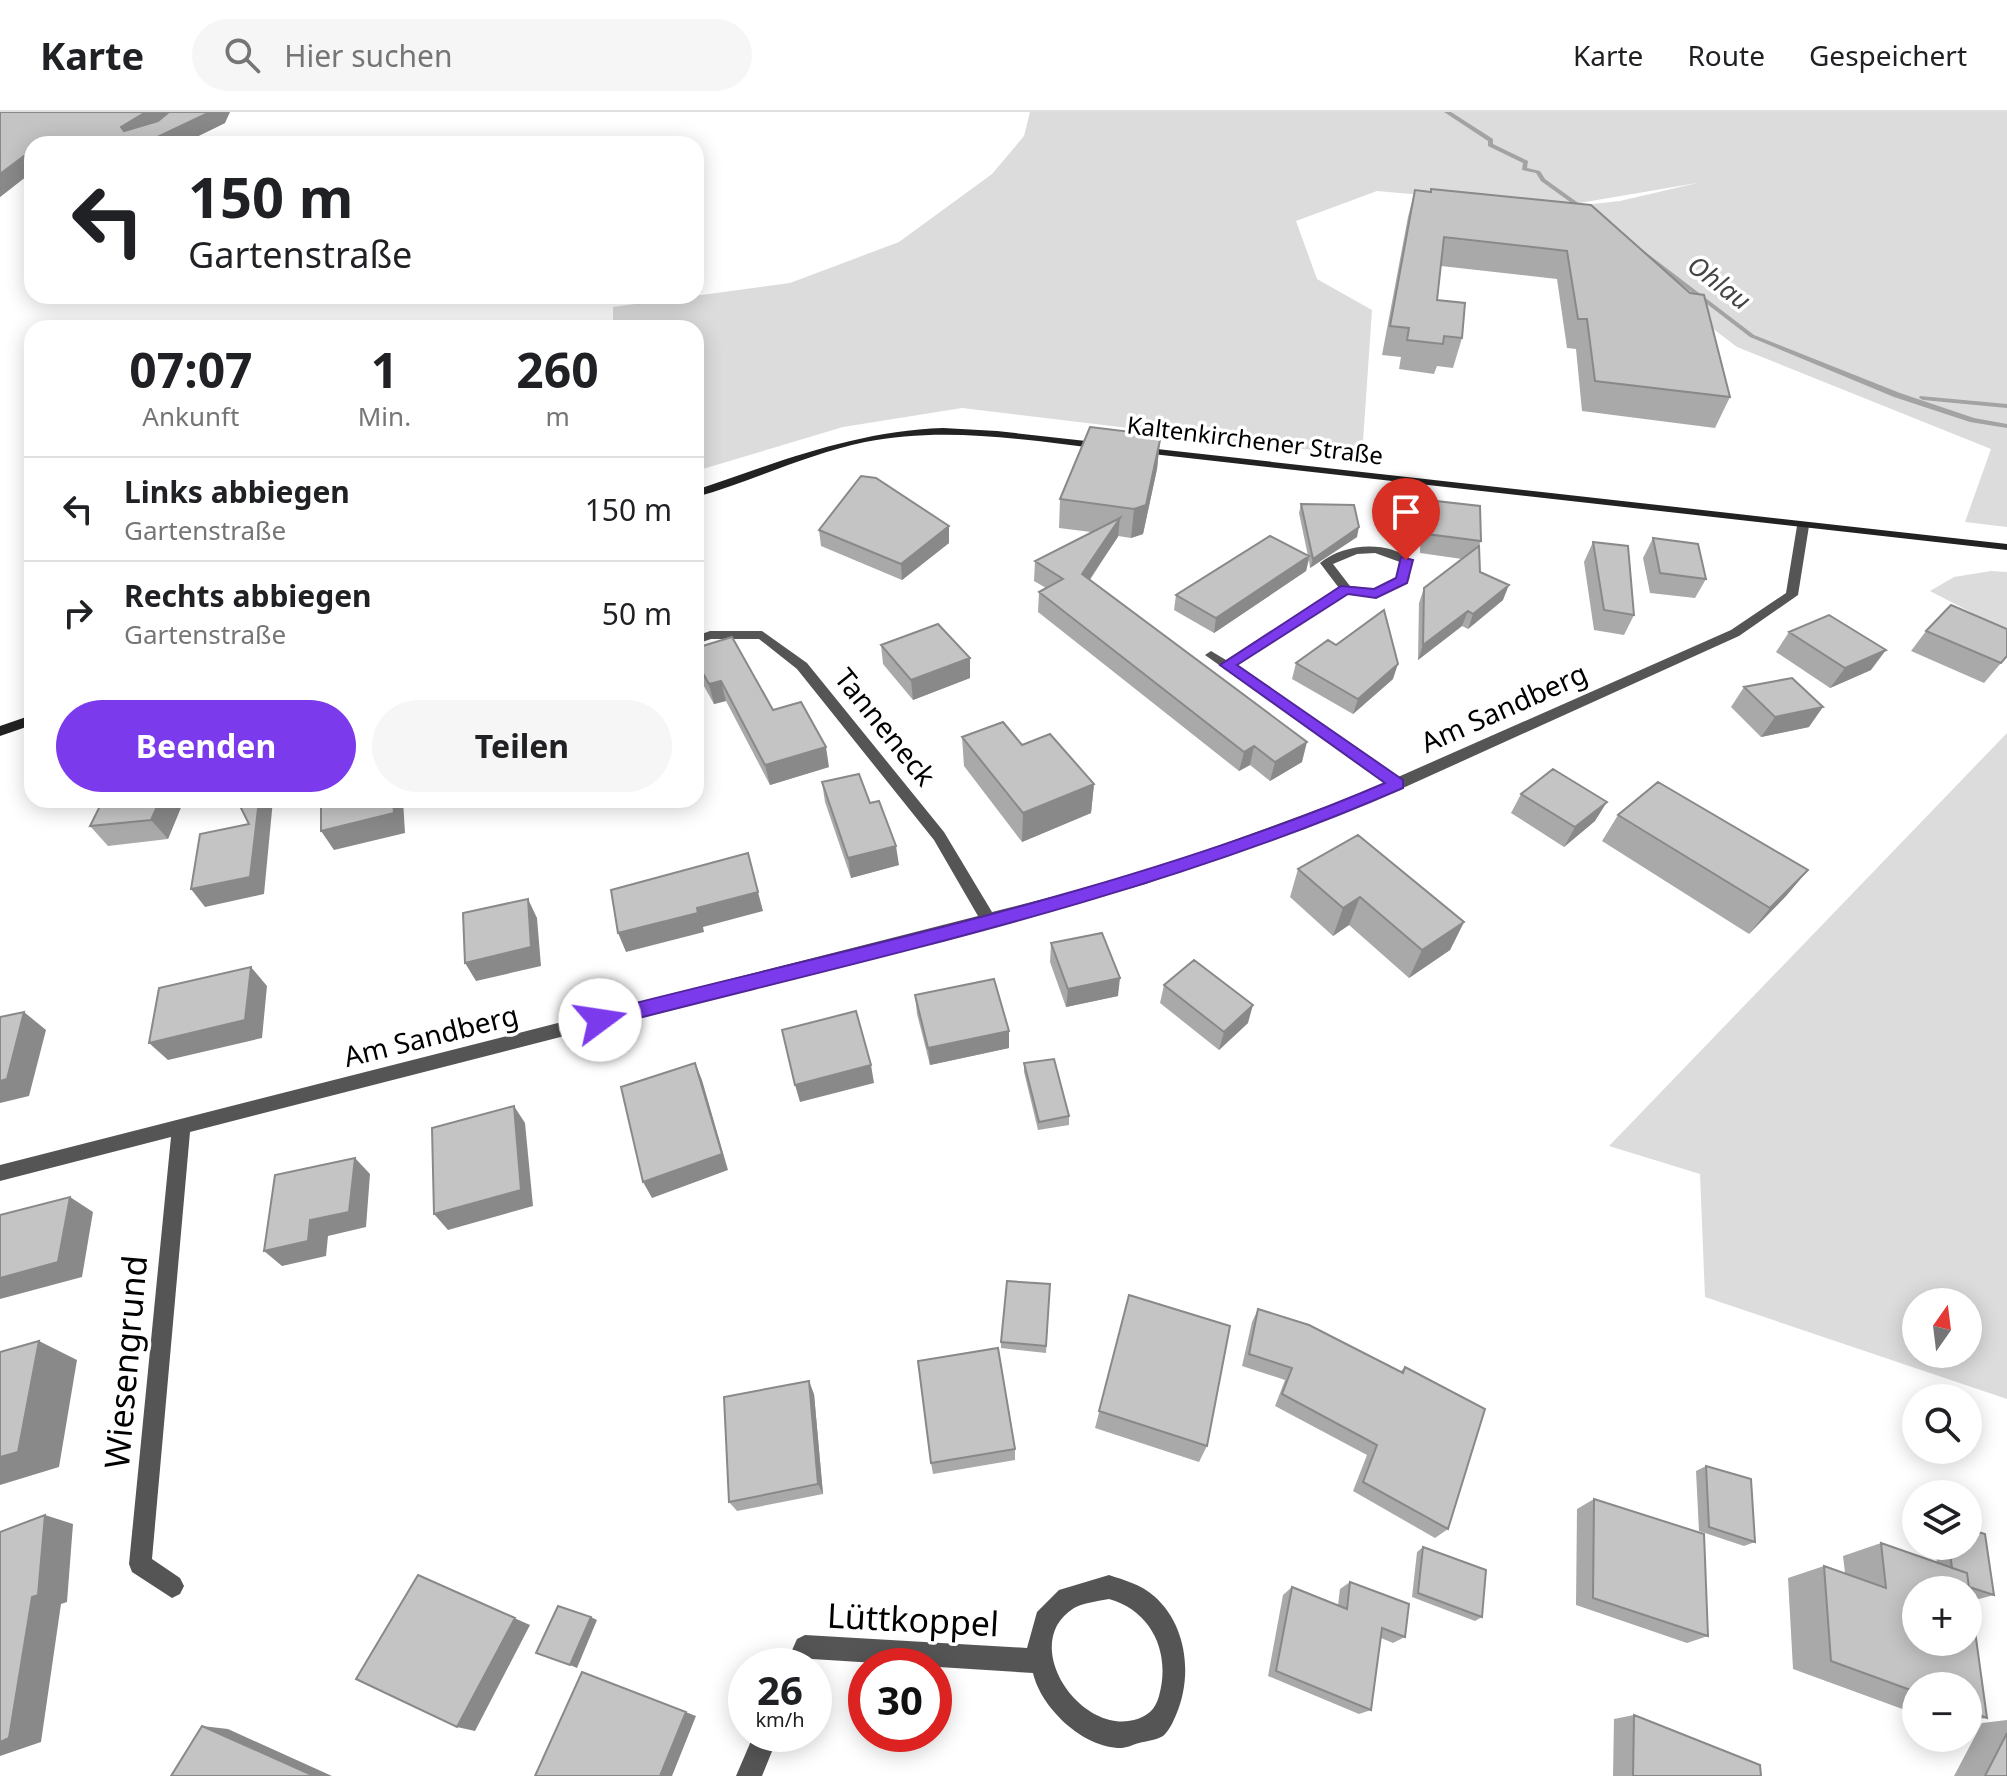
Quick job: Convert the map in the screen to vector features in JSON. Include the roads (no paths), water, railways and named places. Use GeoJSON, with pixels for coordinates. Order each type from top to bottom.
{"type":"FeatureCollection","features":[{"type":"Feature","properties":{"kind":"main road","name":"Kaltenkirchener Straße"},"geometry":{"type":"LineString","coordinates":[[704,491],[842,445],[891,435],[953,432],[1117,447]]}},
{"type":"Feature","properties":{"kind":"main road","name":"Kaltenkirchener Straße"},"geometry":{"type":"LineString","coordinates":[[1132,449],[2007,547]]}},
{"type":"Feature","properties":{"kind":"main road"},"geometry":{"type":"LineString","coordinates":[[0,731],[24,723]]}},
{"type":"Feature","properties":{"kind":"street","name":"Am Sandberg"},"geometry":{"type":"LineString","coordinates":[[0,1173],[1141,880],[1398,784],[1735,633],[1792,595],[1803,526]]}},
{"type":"Feature","properties":{"kind":"street"},"geometry":{"type":"LineString","coordinates":[[1227,665],[1346,589],[1376,593],[1403,580],[1406,560],[1388,550],[1353,549],[1326,563],[1346,589]]}},
{"type":"Feature","properties":{"kind":"street","name":"Tanneneck"},"geometry":{"type":"LineString","coordinates":[[704,637],[762,635],[802,666],[939,836],[989,921]]}},
{"type":"Feature","properties":{"kind":"street"},"geometry":{"type":"LineString","coordinates":[[1211,655],[1398,784]]}},
{"type":"Feature","properties":{"kind":"street","name":"Wiesengrund"},"geometry":{"type":"LineString","coordinates":[[172,1586],[140,1564],[181,1127]]}},
{"type":"Feature","properties":{"kind":"street"},"geometry":{"type":"LineString","coordinates":[[1109,1587],[1130,1593],[1149,1606],[1163,1625],[1173,1650],[1175,1677],[1169,1703],[1156,1725],[1137,1740],[1115,1746],[1092,1744],[1069,1731],[1052,1712],[1042,1687],[1038,1661],[1042,1636],[1053,1614],[1068,1597],[1088,1589],[1109,1587]]}},
{"type":"Feature","properties":{"kind":"street","name":"Lüttkoppel"},"geometry":{"type":"LineString","coordinates":[[832,1649],[1038,1661]]}},
{"type":"Feature","properties":{"kind":"street"},"geometry":{"type":"LineString","coordinates":[[749,1776],[759,1752]]}},
{"type":"Feature","properties":{"kind":"waterway","name":"Ohlau"},"geometry":{"type":"LineString","coordinates":[[1447,112],[1491,140],[1490,145],[1526,162],[1524,169],[1538,172],[1543,180],[1586,211]]}},
{"type":"Feature","properties":{"kind":"waterway","name":"Ohlau"},"geometry":{"type":"LineString","coordinates":[[1627,240],[1752,336],[1897,395],[1973,420],[2007,426]]}},
{"type":"Feature","properties":{"kind":"waterway"},"geometry":{"type":"LineString","coordinates":[[1923,398],[2007,406]]}}]}
